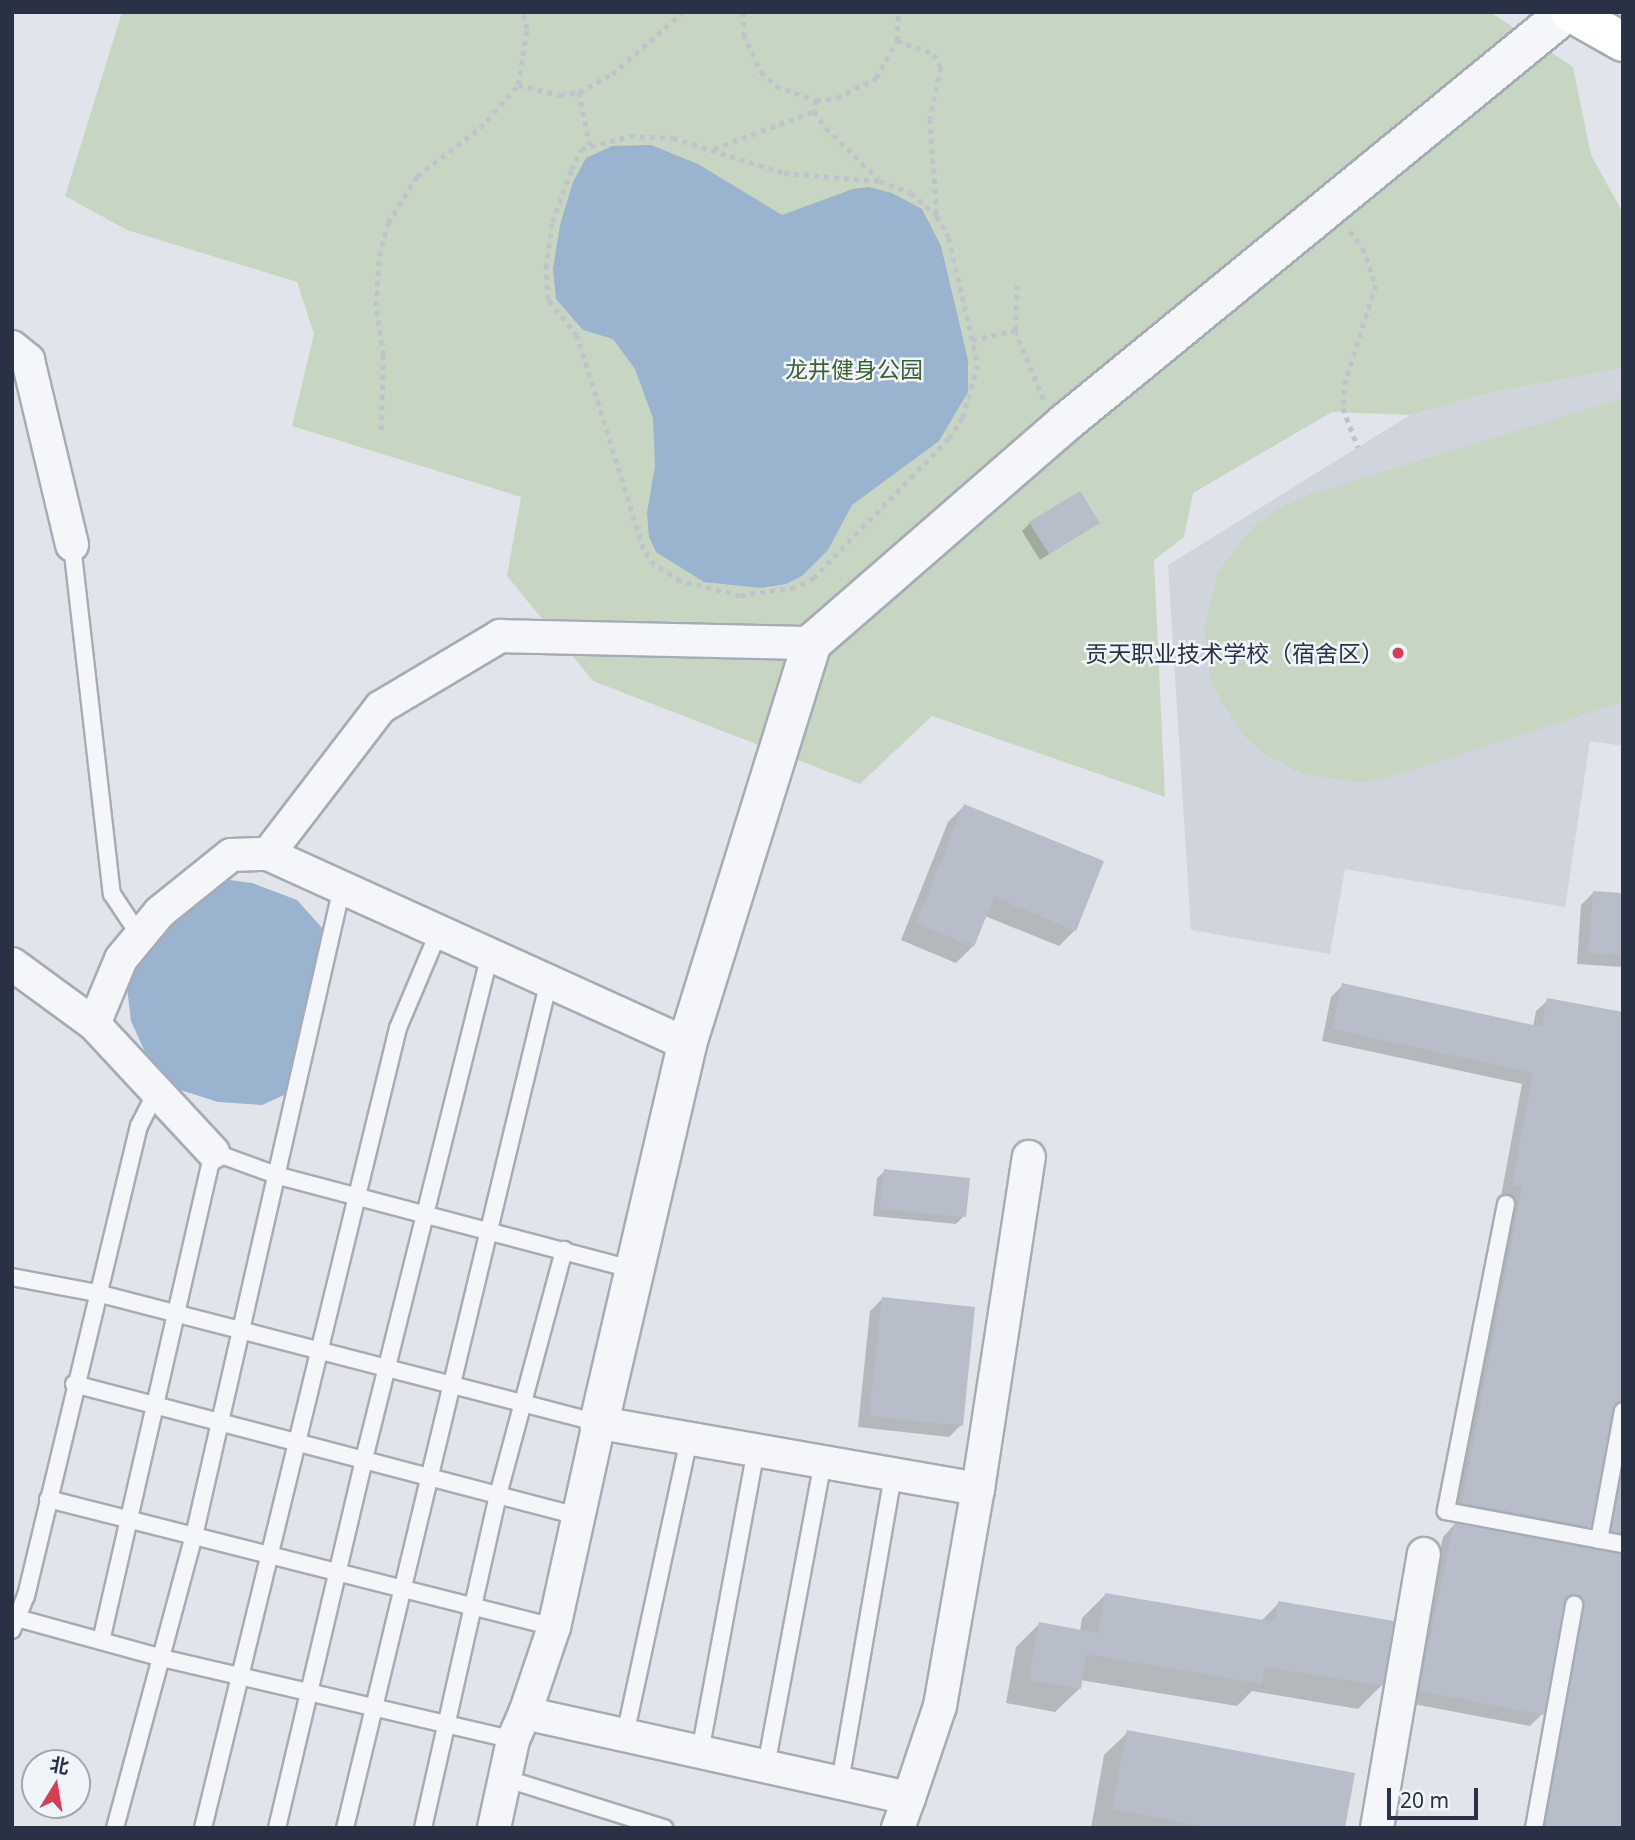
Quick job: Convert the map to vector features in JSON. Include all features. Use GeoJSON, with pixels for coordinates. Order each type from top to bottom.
{"type":"FeatureCollection","features":[{"type":"Feature","properties":{"kind":"main road"},"geometry":{"type":"LineString","coordinates":[[1568,12],[1623,42]]}},
{"type":"Feature","properties":{"kind":"street"},"geometry":{"type":"LineString","coordinates":[[494,1828],[504,1778],[519,1727],[554,1627],[687,1044],[812,643],[1065,423],[1568,12]]}},
{"type":"Feature","properties":{"kind":"street"},"geometry":{"type":"LineString","coordinates":[[12,347],[28,360],[72,545]]}},
{"type":"Feature","properties":{"kind":"street"},"geometry":{"type":"LineString","coordinates":[[268,854],[381,707],[500,636],[812,643]]}},
{"type":"Feature","properties":{"kind":"street"},"geometry":{"type":"LineString","coordinates":[[94,1024],[121,959],[160,912],[231,855],[268,854],[687,1044]]}},
{"type":"Feature","properties":{"kind":"street"},"geometry":{"type":"LineString","coordinates":[[12,964],[94,1024],[213,1152]]}},
{"type":"Feature","properties":{"kind":"street"},"geometry":{"type":"LineString","coordinates":[[898,1828],[940,1706],[978,1489],[1029,1157]]}},
{"type":"Feature","properties":{"kind":"street"},"geometry":{"type":"LineString","coordinates":[[599,1423],[978,1489]]}},
{"type":"Feature","properties":{"kind":"street"},"geometry":{"type":"LineString","coordinates":[[1377,1828],[1424,1554]]}},
{"type":"Feature","properties":{"kind":"street"},"geometry":{"type":"LineString","coordinates":[[519,1727],[625,1735],[909,1798]]}},
{"type":"Feature","properties":{"kind":"lane"},"geometry":{"type":"LineString","coordinates":[[72,545],[112,894],[140,936]]}},
{"type":"Feature","properties":{"kind":"lane"},"geometry":{"type":"LineString","coordinates":[[115,1828],[194,1536],[279,1175],[342,887]]}},
{"type":"Feature","properties":{"kind":"lane"},"geometry":{"type":"LineString","coordinates":[[203,1828],[354,1194],[398,1028],[439,931]]}},
{"type":"Feature","properties":{"kind":"lane"},"geometry":{"type":"LineString","coordinates":[[277,1828],[363,1459],[490,954]]}},
{"type":"Feature","properties":{"kind":"lane"},"geometry":{"type":"LineString","coordinates":[[345,1828],[548,981]]}},
{"type":"Feature","properties":{"kind":"lane"},"geometry":{"type":"LineString","coordinates":[[158,1091],[139,1126],[15,1624],[101,1641],[162,1658],[444,1724],[519,1727]]}},
{"type":"Feature","properties":{"kind":"lane"},"geometry":{"type":"LineString","coordinates":[[101,1641],[213,1152],[279,1175],[489,1228],[635,1270]]}},
{"type":"Feature","properties":{"kind":"lane"},"geometry":{"type":"LineString","coordinates":[[1506,1204],[1446,1511],[1623,1544]]}},
{"type":"Feature","properties":{"kind":"lane"},"geometry":{"type":"LineString","coordinates":[[423,1828],[444,1724],[498,1495],[564,1250]]}},
{"type":"Feature","properties":{"kind":"lane"},"geometry":{"type":"LineString","coordinates":[[12,1277],[97,1293],[599,1423]]}},
{"type":"Feature","properties":{"kind":"lane"},"geometry":{"type":"LineString","coordinates":[[74,1384],[578,1516]]}},
{"type":"Feature","properties":{"kind":"lane"},"geometry":{"type":"LineString","coordinates":[[1599,1540],[1623,1411]]}},
{"type":"Feature","properties":{"kind":"lane"},"geometry":{"type":"LineString","coordinates":[[625,1735],[689,1439]]}},
{"type":"Feature","properties":{"kind":"lane"},"geometry":{"type":"LineString","coordinates":[[700,1752],[756,1451]]}},
{"type":"Feature","properties":{"kind":"lane"},"geometry":{"type":"LineString","coordinates":[[766,1766],[823,1462]]}},
{"type":"Feature","properties":{"kind":"lane"},"geometry":{"type":"LineString","coordinates":[[840,1782],[893,1474]]}},
{"type":"Feature","properties":{"kind":"lane"},"geometry":{"type":"LineString","coordinates":[[48,1499],[554,1627]]}},
{"type":"Feature","properties":{"kind":"lane"},"geometry":{"type":"LineString","coordinates":[[1534,1828],[1574,1605]]}},
{"type":"Feature","properties":{"kind":"lane"},"geometry":{"type":"LineString","coordinates":[[504,1778],[664,1828]]}},
{"type":"Feature","properties":{"kind":"path"},"geometry":{"type":"LineString","coordinates":[[381,430],[383,355],[376,306],[379,256],[388,223],[417,176],[480,128],[518,85],[527,29],[523,12]]}},
{"type":"Feature","properties":{"kind":"path"},"geometry":{"type":"LineString","coordinates":[[518,85],[561,95],[579,92],[612,74],[683,12]]}},
{"type":"Feature","properties":{"kind":"path"},"geometry":{"type":"LineString","coordinates":[[743,12],[747,44],[761,72],[776,86],[816,100],[837,98],[876,78],[897,41],[898,12]]}},
{"type":"Feature","properties":{"kind":"path"},"geometry":{"type":"LineString","coordinates":[[897,41],[934,54],[941,67],[930,119],[937,216]]}},
{"type":"Feature","properties":{"kind":"path"},"geometry":{"type":"LineString","coordinates":[[579,92],[590,146]]}},
{"type":"Feature","properties":{"kind":"path"},"geometry":{"type":"LineString","coordinates":[[814,111],[816,100]]}},
{"type":"Feature","properties":{"kind":"path"},"geometry":{"type":"LineString","coordinates":[[713,149],[814,111]]}},
{"type":"Feature","properties":{"kind":"path"},"geometry":{"type":"LineString","coordinates":[[814,111],[880,181]]}},
{"type":"Feature","properties":{"kind":"path"},"geometry":{"type":"LineString","coordinates":[[630,136],[656,136],[713,149],[785,173],[880,181],[911,193],[937,216],[949,238],[978,365],[973,387],[949,439],[814,578],[782,592],[740,596],[680,581],[654,565],[643,549],[576,336],[548,300],[546,268],[552,222],[567,178],[582,149],[630,136]]}},
{"type":"Feature","properties":{"kind":"path"},"geometry":{"type":"LineString","coordinates":[[1331,205],[1363,248],[1377,285],[1343,408],[1358,447]]}},
{"type":"Feature","properties":{"kind":"path"},"geometry":{"type":"LineString","coordinates":[[1017,285],[1014,330],[1041,398],[1065,423]]}},
{"type":"Feature","properties":{"kind":"path"},"geometry":{"type":"LineString","coordinates":[[972,340],[1014,330]]}},
{"type":"Feature","properties":{"kind":"shaded area","name":"贡天职业技术学校（宿舍区）"},"geometry":{"type":"Polygon","coordinates":[[[1623,368],[1623,746],[1590,741],[1565,907],[1345,869],[1330,954],[1191,930],[1168,565],[1410,415],[1494,392],[1623,368]]]}},
{"type":"Feature","properties":{"kind":"green space","name":"龙井健身公园"},"geometry":{"type":"Polygon","coordinates":[[[122,12],[1490,12],[1573,67],[1591,155],[1623,213],[1623,368],[1494,392],[1410,415],[1332,412],[1193,493],[1184,537],[1154,560],[1165,797],[932,716],[860,784],[593,681],[507,576],[521,497],[292,426],[314,334],[297,282],[127,230],[65,196],[122,12]]]}},
{"type":"Feature","properties":{"kind":"green space"},"geometry":{"type":"Polygon","coordinates":[[[1623,398],[1623,702],[1387,778],[1359,782],[1302,774],[1263,753],[1242,734],[1212,684],[1204,628],[1218,572],[1253,526],[1279,508],[1311,494],[1623,398]]]}},
{"type":"Feature","properties":{"kind":"water"},"geometry":{"type":"Polygon","coordinates":[[[651,145],[698,164],[782,215],[853,189],[869,187],[892,193],[922,209],[941,246],[968,360],[968,392],[939,441],[852,505],[828,550],[802,576],[786,584],[761,588],[704,582],[656,552],[649,537],[647,513],[655,466],[653,418],[635,369],[613,339],[583,330],[556,299],[553,269],[560,225],[573,182],[586,158],[612,146],[651,145]]]}},
{"type":"Feature","properties":{"kind":"water"},"geometry":{"type":"Polygon","coordinates":[[[223,879],[252,883],[297,900],[324,930],[293,1091],[262,1105],[218,1102],[174,1088],[145,1052],[131,1021],[126,980],[142,944],[223,879]]]}},
{"type":"Feature","properties":{"kind":"building"},"geometry":{"type":"Polygon","coordinates":[[[1080,491],[1100,523],[1049,554],[1029,522],[1080,491]]]}},
{"type":"Feature","properties":{"kind":"building"},"geometry":{"type":"Polygon","coordinates":[[[964,804],[1104,861],[1076,931],[994,897],[974,947],[916,924],[964,804]]]}},
{"type":"Feature","properties":{"kind":"building"},"geometry":{"type":"Polygon","coordinates":[[[1593,891],[1623,893],[1623,955],[1588,953],[1593,891]]]}},
{"type":"Feature","properties":{"kind":"building"},"geometry":{"type":"Polygon","coordinates":[[[1342,983],[1542,1027],[1547,998],[1623,1012],[1623,1401],[1613,1409],[1591,1527],[1462,1503],[1522,1187],[1512,1185],[1533,1073],[1332,1029],[1342,983]]]}},
{"type":"Feature","properties":{"kind":"building"},"geometry":{"type":"Polygon","coordinates":[[[884,1169],[970,1178],[966,1217],[880,1209],[884,1169]]]}},
{"type":"Feature","properties":{"kind":"building"},"geometry":{"type":"Polygon","coordinates":[[[882,1297],[975,1307],[963,1426],[869,1416],[882,1297]]]}},
{"type":"Feature","properties":{"kind":"building"},"geometry":{"type":"Polygon","coordinates":[[[1623,1470],[1623,1533],[1611,1531],[1623,1470]]]}},
{"type":"Feature","properties":{"kind":"building"},"geometry":{"type":"Polygon","coordinates":[[[1454,1523],[1623,1554],[1623,1828],[1545,1828],[1584,1607],[1580,1597],[1570,1595],[1564,1603],[1544,1715],[1419,1691],[1454,1523]]]}},
{"type":"Feature","properties":{"kind":"building"},"geometry":{"type":"Polygon","coordinates":[[[1105,1593],[1275,1622],[1278,1601],[1394,1621],[1383,1686],[1265,1667],[1262,1684],[1086,1654],[1081,1689],[1029,1680],[1039,1622],[1098,1633],[1105,1593]]]}},
{"type":"Feature","properties":{"kind":"building"},"geometry":{"type":"Polygon","coordinates":[[[1127,1730],[1355,1773],[1345,1828],[1213,1828],[1112,1809],[1127,1730]]]}},
{"type":"Feature","properties":{"kind":"place","name":"贡天职业技术学校（宿舍区）"},"geometry":{"type":"Point","coordinates":[1398,653]}}]}
